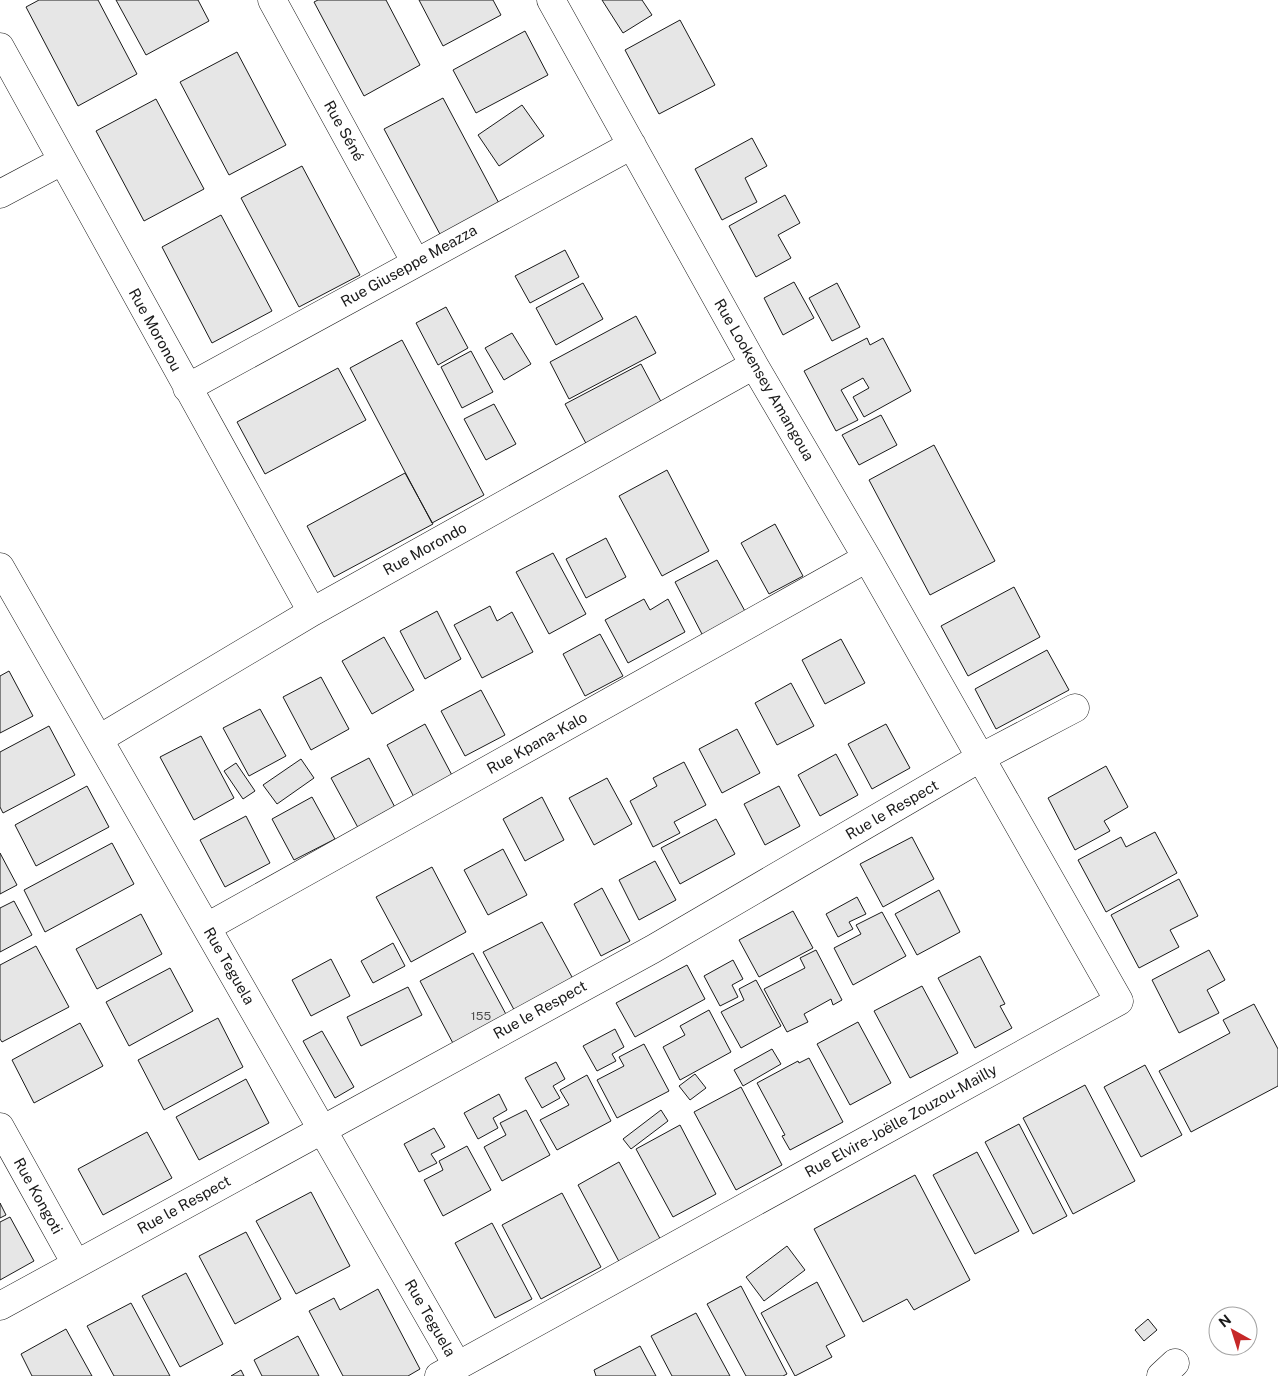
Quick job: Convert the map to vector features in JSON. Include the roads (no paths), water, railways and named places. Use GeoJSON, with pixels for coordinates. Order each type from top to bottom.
{"type":"FeatureCollection","features":[{"type":"Feature","properties":{"kind":"street","name":"Rue Séné"},"geometry":{"type":"LineString","coordinates":[[272,0],[416,262]]}},
{"type":"Feature","properties":{"kind":"street","name":"Rue Lookensey Amangoua"},"geometry":{"type":"LineString","coordinates":[[551,0],[754,365],[867,558],[980,758]]}},
{"type":"Feature","properties":{"kind":"street","name":"Rue Moronou"},"geometry":{"type":"LineString","coordinates":[[0,48],[312,612]]}},
{"type":"Feature","properties":{"kind":"street","name":"Rue Giuseppe Meazza"},"geometry":{"type":"LineString","coordinates":[[187,388],[632,144]]}},
{"type":"Feature","properties":{"kind":"street"},"geometry":{"type":"LineString","coordinates":[[0,194],[62,161]]}},
{"type":"Feature","properties":{"kind":"street","name":"Rue Morondo"},"geometry":{"type":"LineString","coordinates":[[98,739],[312,612],[754,365]]}},
{"type":"Feature","properties":{"kind":"street","name":"Rue Kpana-Kalo"},"geometry":{"type":"LineString","coordinates":[[207,928],[867,558]]}},
{"type":"Feature","properties":{"kind":"street","name":"Rue Teguela"},"geometry":{"type":"LineString","coordinates":[[0,567],[322,1129],[448,1371]]}},
{"type":"Feature","properties":{"kind":"street","name":"Rue le Respect"},"geometry":{"type":"LineString","coordinates":[[0,1306],[653,949],[980,758],[1075,708]]}},
{"type":"Feature","properties":{"kind":"street","name":"Rue Elvire-Joëlle Zouzou-Mailly"},"geometry":{"type":"LineString","coordinates":[[448,1371],[1119,1001],[980,758]]}},
{"type":"Feature","properties":{"kind":"street","name":"Rue Kongoti"},"geometry":{"type":"LineString","coordinates":[[0,1128],[76,1264]]}}]}
